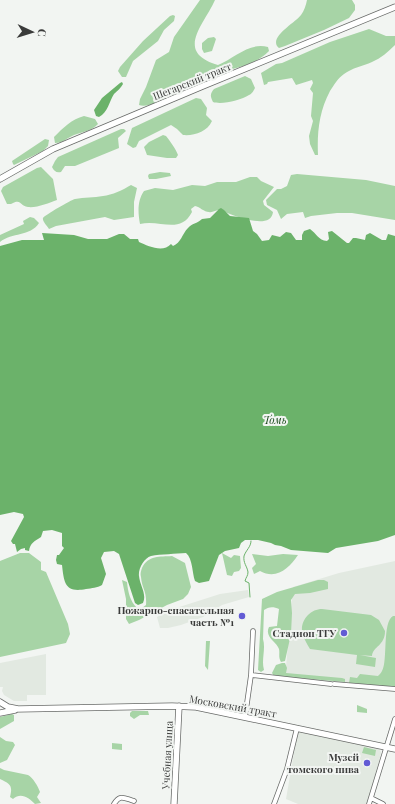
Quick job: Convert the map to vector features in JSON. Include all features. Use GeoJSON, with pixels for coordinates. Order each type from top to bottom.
{"type":"FeatureCollection","features":[{"type":"Feature","properties":{"kind":"main road","name":"Шегарский тракт"},"geometry":{"type":"LineString","coordinates":[[0,179],[54,149],[161,103],[395,7]]}},
{"type":"Feature","properties":{"kind":"main road"},"geometry":{"type":"LineString","coordinates":[[0,702],[8,707],[18,709]]}},
{"type":"Feature","properties":{"kind":"main road","name":"Московский тракт"},"geometry":{"type":"LineString","coordinates":[[18,709],[179,706],[204,708],[395,749]]}},
{"type":"Feature","properties":{"kind":"main road","name":"Учебная улица"},"geometry":{"type":"LineString","coordinates":[[174,804],[179,706]]}},
{"type":"Feature","properties":{"kind":"main road"},"geometry":{"type":"LineString","coordinates":[[0,713],[18,709]]}},
{"type":"Feature","properties":{"kind":"street"},"geometry":{"type":"LineString","coordinates":[[245,717],[251,675],[253,631]]}},
{"type":"Feature","properties":{"kind":"street"},"geometry":{"type":"LineString","coordinates":[[251,675],[395,689]]}},
{"type":"Feature","properties":{"kind":"street"},"geometry":{"type":"LineString","coordinates":[[369,804],[395,720]]}},
{"type":"Feature","properties":{"kind":"street"},"geometry":{"type":"LineString","coordinates":[[274,804],[287,769],[297,728]]}},
{"type":"Feature","properties":{"kind":"street"},"geometry":{"type":"LineString","coordinates":[[114,804],[117,798],[120,797],[134,800]]}},
{"type":"Feature","properties":{"kind":"street"},"geometry":{"type":"LineString","coordinates":[[371,798],[383,804]]}},
{"type":"Feature","properties":{"kind":"shaded area"},"geometry":{"type":"Polygon","coordinates":[[[200,0],[215,0],[196,37],[195,45],[197,53],[205,60],[218,65],[248,49],[255,47],[268,47],[269,51],[262,57],[246,65],[203,78],[171,96],[153,104],[145,106],[139,105],[156,60],[169,52],[174,37],[200,0]]]}},
{"type":"Feature","properties":{"kind":"shaded area"},"geometry":{"type":"Polygon","coordinates":[[[307,0],[352,0],[355,5],[355,10],[349,18],[279,48],[276,44],[279,35],[301,15],[307,0]]]}},
{"type":"Feature","properties":{"kind":"shaded area"},"geometry":{"type":"Polygon","coordinates":[[[170,16],[175,16],[174,21],[164,30],[158,41],[133,61],[126,77],[122,77],[118,71],[120,67],[143,41],[170,16]]]}},
{"type":"Feature","properties":{"kind":"shaded area"},"geometry":{"type":"Polygon","coordinates":[[[369,29],[386,36],[395,36],[395,45],[378,59],[347,72],[336,82],[323,107],[318,130],[318,155],[315,155],[310,144],[309,136],[313,121],[311,116],[313,93],[310,89],[313,83],[312,80],[296,85],[292,78],[268,82],[264,85],[261,73],[276,64],[282,63],[330,42],[369,29]]]}},
{"type":"Feature","properties":{"kind":"shaded area"},"geometry":{"type":"Polygon","coordinates":[[[214,37],[216,39],[212,51],[204,53],[202,43],[208,38],[214,37]]]}},
{"type":"Feature","properties":{"kind":"shaded area"},"geometry":{"type":"Polygon","coordinates":[[[245,76],[251,79],[255,88],[251,94],[231,102],[213,102],[211,95],[214,89],[245,76]]]}},
{"type":"Feature","properties":{"kind":"shaded area"},"geometry":{"type":"Polygon","coordinates":[[[196,98],[201,99],[207,108],[206,115],[212,121],[204,131],[191,135],[183,135],[171,125],[139,141],[136,147],[133,148],[127,144],[132,128],[196,98]]]}},
{"type":"Feature","properties":{"kind":"shaded area"},"geometry":{"type":"Polygon","coordinates":[[[84,116],[95,119],[98,124],[90,130],[55,143],[54,137],[61,130],[80,117],[84,116]]]}},
{"type":"Feature","properties":{"kind":"shaded area"},"geometry":{"type":"Polygon","coordinates":[[[121,129],[126,131],[118,138],[119,148],[75,166],[65,166],[61,172],[54,171],[52,167],[58,157],[121,129]]]}},
{"type":"Feature","properties":{"kind":"shaded area"},"geometry":{"type":"Polygon","coordinates":[[[163,135],[166,136],[176,150],[178,155],[176,158],[147,155],[144,147],[149,142],[163,135]]]}},
{"type":"Feature","properties":{"kind":"shaded area"},"geometry":{"type":"Polygon","coordinates":[[[45,139],[49,140],[48,146],[43,151],[14,165],[13,164],[12,161],[45,139]]]}},
{"type":"Feature","properties":{"kind":"shaded area"},"geometry":{"type":"Polygon","coordinates":[[[41,167],[53,179],[57,200],[35,207],[28,207],[19,202],[7,204],[1,191],[3,187],[41,167]]]}},
{"type":"Feature","properties":{"kind":"shaded area"},"geometry":{"type":"Polygon","coordinates":[[[160,172],[170,173],[171,176],[149,179],[149,174],[160,172]]]}},
{"type":"Feature","properties":{"kind":"shaded area"},"geometry":{"type":"Polygon","coordinates":[[[297,174],[366,180],[395,186],[395,220],[352,213],[337,213],[305,218],[303,212],[287,214],[281,219],[277,210],[267,205],[266,200],[277,189],[287,186],[291,175],[297,174]]]}},
{"type":"Feature","properties":{"kind":"shaded area"},"geometry":{"type":"Polygon","coordinates":[[[250,177],[257,177],[261,181],[274,187],[263,201],[264,205],[273,212],[271,218],[265,221],[241,218],[220,210],[207,212],[195,206],[191,209],[192,212],[187,219],[176,225],[155,223],[140,224],[139,203],[144,191],[155,188],[173,190],[192,185],[205,186],[217,182],[236,182],[250,177]]]}},
{"type":"Feature","properties":{"kind":"shaded area"},"geometry":{"type":"Polygon","coordinates":[[[131,185],[137,188],[134,202],[134,217],[114,220],[105,217],[56,226],[49,229],[43,221],[43,218],[48,214],[75,199],[110,195],[131,185]]]}},
{"type":"Feature","properties":{"kind":"shaded area"},"geometry":{"type":"Polygon","coordinates":[[[30,217],[34,218],[39,223],[35,227],[26,233],[10,237],[0,242],[0,235],[24,224],[23,221],[30,217]]]}},
{"type":"Feature","properties":{"kind":"shaded area"},"geometry":{"type":"Polygon","coordinates":[[[20,553],[29,553],[41,562],[41,570],[46,572],[68,624],[70,634],[66,643],[0,657],[0,561],[20,553]]]}},
{"type":"Feature","properties":{"kind":"shaded area"},"geometry":{"type":"Polygon","coordinates":[[[222,553],[231,558],[234,555],[240,556],[241,568],[239,571],[234,572],[232,576],[227,575],[222,553]]]}},
{"type":"Feature","properties":{"kind":"shaded area"},"geometry":{"type":"Polygon","coordinates":[[[252,554],[268,556],[283,554],[298,555],[287,568],[282,571],[272,574],[260,571],[254,574],[252,568],[256,564],[252,554]]]}},
{"type":"Feature","properties":{"kind":"shaded area"},"geometry":{"type":"Polygon","coordinates":[[[172,556],[185,563],[191,587],[188,594],[183,599],[167,605],[129,624],[126,619],[126,599],[122,580],[127,582],[130,596],[137,608],[142,608],[146,605],[146,600],[141,576],[142,568],[151,559],[172,556]]]}},
{"type":"Feature","properties":{"kind":"shaded area"},"geometry":{"type":"Polygon","coordinates":[[[395,561],[395,688],[285,678],[293,587],[339,573],[395,561]]]}},
{"type":"Feature","properties":{"kind":"shaded area"},"geometry":{"type":"Polygon","coordinates":[[[318,580],[328,582],[328,589],[310,593],[295,594],[291,600],[291,634],[285,661],[281,662],[278,646],[268,634],[269,627],[277,626],[279,609],[271,607],[264,610],[264,670],[261,672],[258,670],[262,599],[277,592],[318,580]]]}},
{"type":"Feature","properties":{"kind":"shaded area"},"geometry":{"type":"Polygon","coordinates":[[[248,590],[249,597],[222,605],[203,617],[181,625],[160,628],[157,617],[170,610],[220,594],[248,590]]]}},
{"type":"Feature","properties":{"kind":"shaded area","name":"Стадион ТГУ"},"geometry":{"type":"Polygon","coordinates":[[[318,609],[371,615],[379,620],[385,631],[383,640],[374,650],[372,656],[360,655],[376,658],[375,667],[356,664],[357,655],[310,649],[302,631],[303,622],[311,613],[318,609]]]}},
{"type":"Feature","properties":{"kind":"shaded area"},"geometry":{"type":"Polygon","coordinates":[[[393,616],[395,616],[395,687],[349,683],[350,677],[357,678],[360,674],[378,676],[382,672],[385,659],[387,626],[393,616]]]}},
{"type":"Feature","properties":{"kind":"shaded area"},"geometry":{"type":"Polygon","coordinates":[[[206,641],[210,641],[208,670],[205,666],[206,641]]]}},
{"type":"Feature","properties":{"kind":"shaded area"},"geometry":{"type":"Polygon","coordinates":[[[46,654],[46,695],[27,695],[27,701],[14,701],[4,695],[2,691],[3,687],[0,687],[0,663],[46,654]]]}},
{"type":"Feature","properties":{"kind":"shaded area"},"geometry":{"type":"Polygon","coordinates":[[[285,663],[287,668],[286,673],[342,678],[345,679],[345,682],[274,676],[272,673],[276,665],[285,663]]]}},
{"type":"Feature","properties":{"kind":"shaded area"},"geometry":{"type":"Polygon","coordinates":[[[357,705],[367,709],[367,713],[357,712],[357,705]]]}},
{"type":"Feature","properties":{"kind":"shaded area"},"geometry":{"type":"Polygon","coordinates":[[[132,711],[148,711],[149,715],[140,715],[134,719],[130,716],[132,711]]]}},
{"type":"Feature","properties":{"kind":"shaded area"},"geometry":{"type":"Polygon","coordinates":[[[12,714],[14,715],[14,721],[0,729],[0,717],[12,714]]]}},
{"type":"Feature","properties":{"kind":"shaded area"},"geometry":{"type":"Polygon","coordinates":[[[298,730],[379,749],[381,752],[380,758],[367,804],[298,804],[286,799],[298,730]]]}},
{"type":"Feature","properties":{"kind":"shaded area"},"geometry":{"type":"Polygon","coordinates":[[[0,737],[6,741],[13,742],[15,745],[7,760],[0,763],[0,737]]]}},
{"type":"Feature","properties":{"kind":"shaded area"},"geometry":{"type":"Polygon","coordinates":[[[112,743],[122,744],[122,750],[112,749],[112,743]]]}},
{"type":"Feature","properties":{"kind":"shaded area"},"geometry":{"type":"Polygon","coordinates":[[[364,747],[376,750],[375,756],[362,753],[364,747]]]}},
{"type":"Feature","properties":{"kind":"shaded area"},"geometry":{"type":"Polygon","coordinates":[[[0,768],[30,776],[40,792],[37,797],[41,803],[35,804],[28,798],[22,796],[13,799],[10,797],[11,787],[0,779],[0,768]]]}},
{"type":"Feature","properties":{"kind":"water"},"geometry":{"type":"Polygon","coordinates":[[[122,82],[123,84],[114,94],[108,107],[102,115],[99,117],[96,116],[94,110],[102,98],[122,82]]]}},
{"type":"Feature","properties":{"kind":"water","name":"Томь"},"geometry":{"type":"Polygon","coordinates":[[[221,208],[230,216],[249,218],[253,231],[262,241],[269,240],[272,235],[280,237],[286,232],[291,233],[296,240],[302,240],[304,231],[310,229],[320,238],[327,241],[329,239],[328,232],[332,231],[347,243],[349,243],[353,238],[365,240],[366,235],[370,233],[382,240],[386,240],[388,234],[395,236],[395,535],[378,541],[336,548],[328,553],[291,550],[258,540],[245,540],[241,543],[239,548],[225,551],[219,555],[209,581],[199,583],[195,581],[191,562],[186,553],[151,556],[144,561],[139,570],[144,600],[143,603],[138,605],[135,603],[119,554],[114,551],[104,552],[101,558],[106,574],[102,585],[79,590],[70,588],[65,582],[62,565],[57,564],[56,560],[57,555],[59,555],[64,548],[62,546],[62,533],[52,530],[43,531],[41,537],[32,544],[29,551],[25,550],[25,548],[17,552],[15,544],[11,541],[24,517],[23,514],[14,512],[0,515],[0,246],[22,240],[44,240],[42,233],[74,235],[88,239],[107,239],[119,234],[124,234],[130,239],[138,239],[139,242],[155,248],[164,248],[171,244],[173,246],[176,245],[190,226],[202,219],[210,218],[221,208]]]}},
{"type":"Feature","properties":{"kind":"waterway"},"geometry":{"type":"LineString","coordinates":[[250,597],[249,583],[245,581],[248,572],[244,556],[251,541]]}},
{"type":"Feature","properties":{"kind":"place","name":"Пожарно-спасательная часть №1"},"geometry":{"type":"Point","coordinates":[242,616]}},
{"type":"Feature","properties":{"kind":"place","name":"Стадион ТГУ"},"geometry":{"type":"Point","coordinates":[344,633]}},
{"type":"Feature","properties":{"kind":"place","name":"Музей томского пива"},"geometry":{"type":"Point","coordinates":[367,763]}}]}
